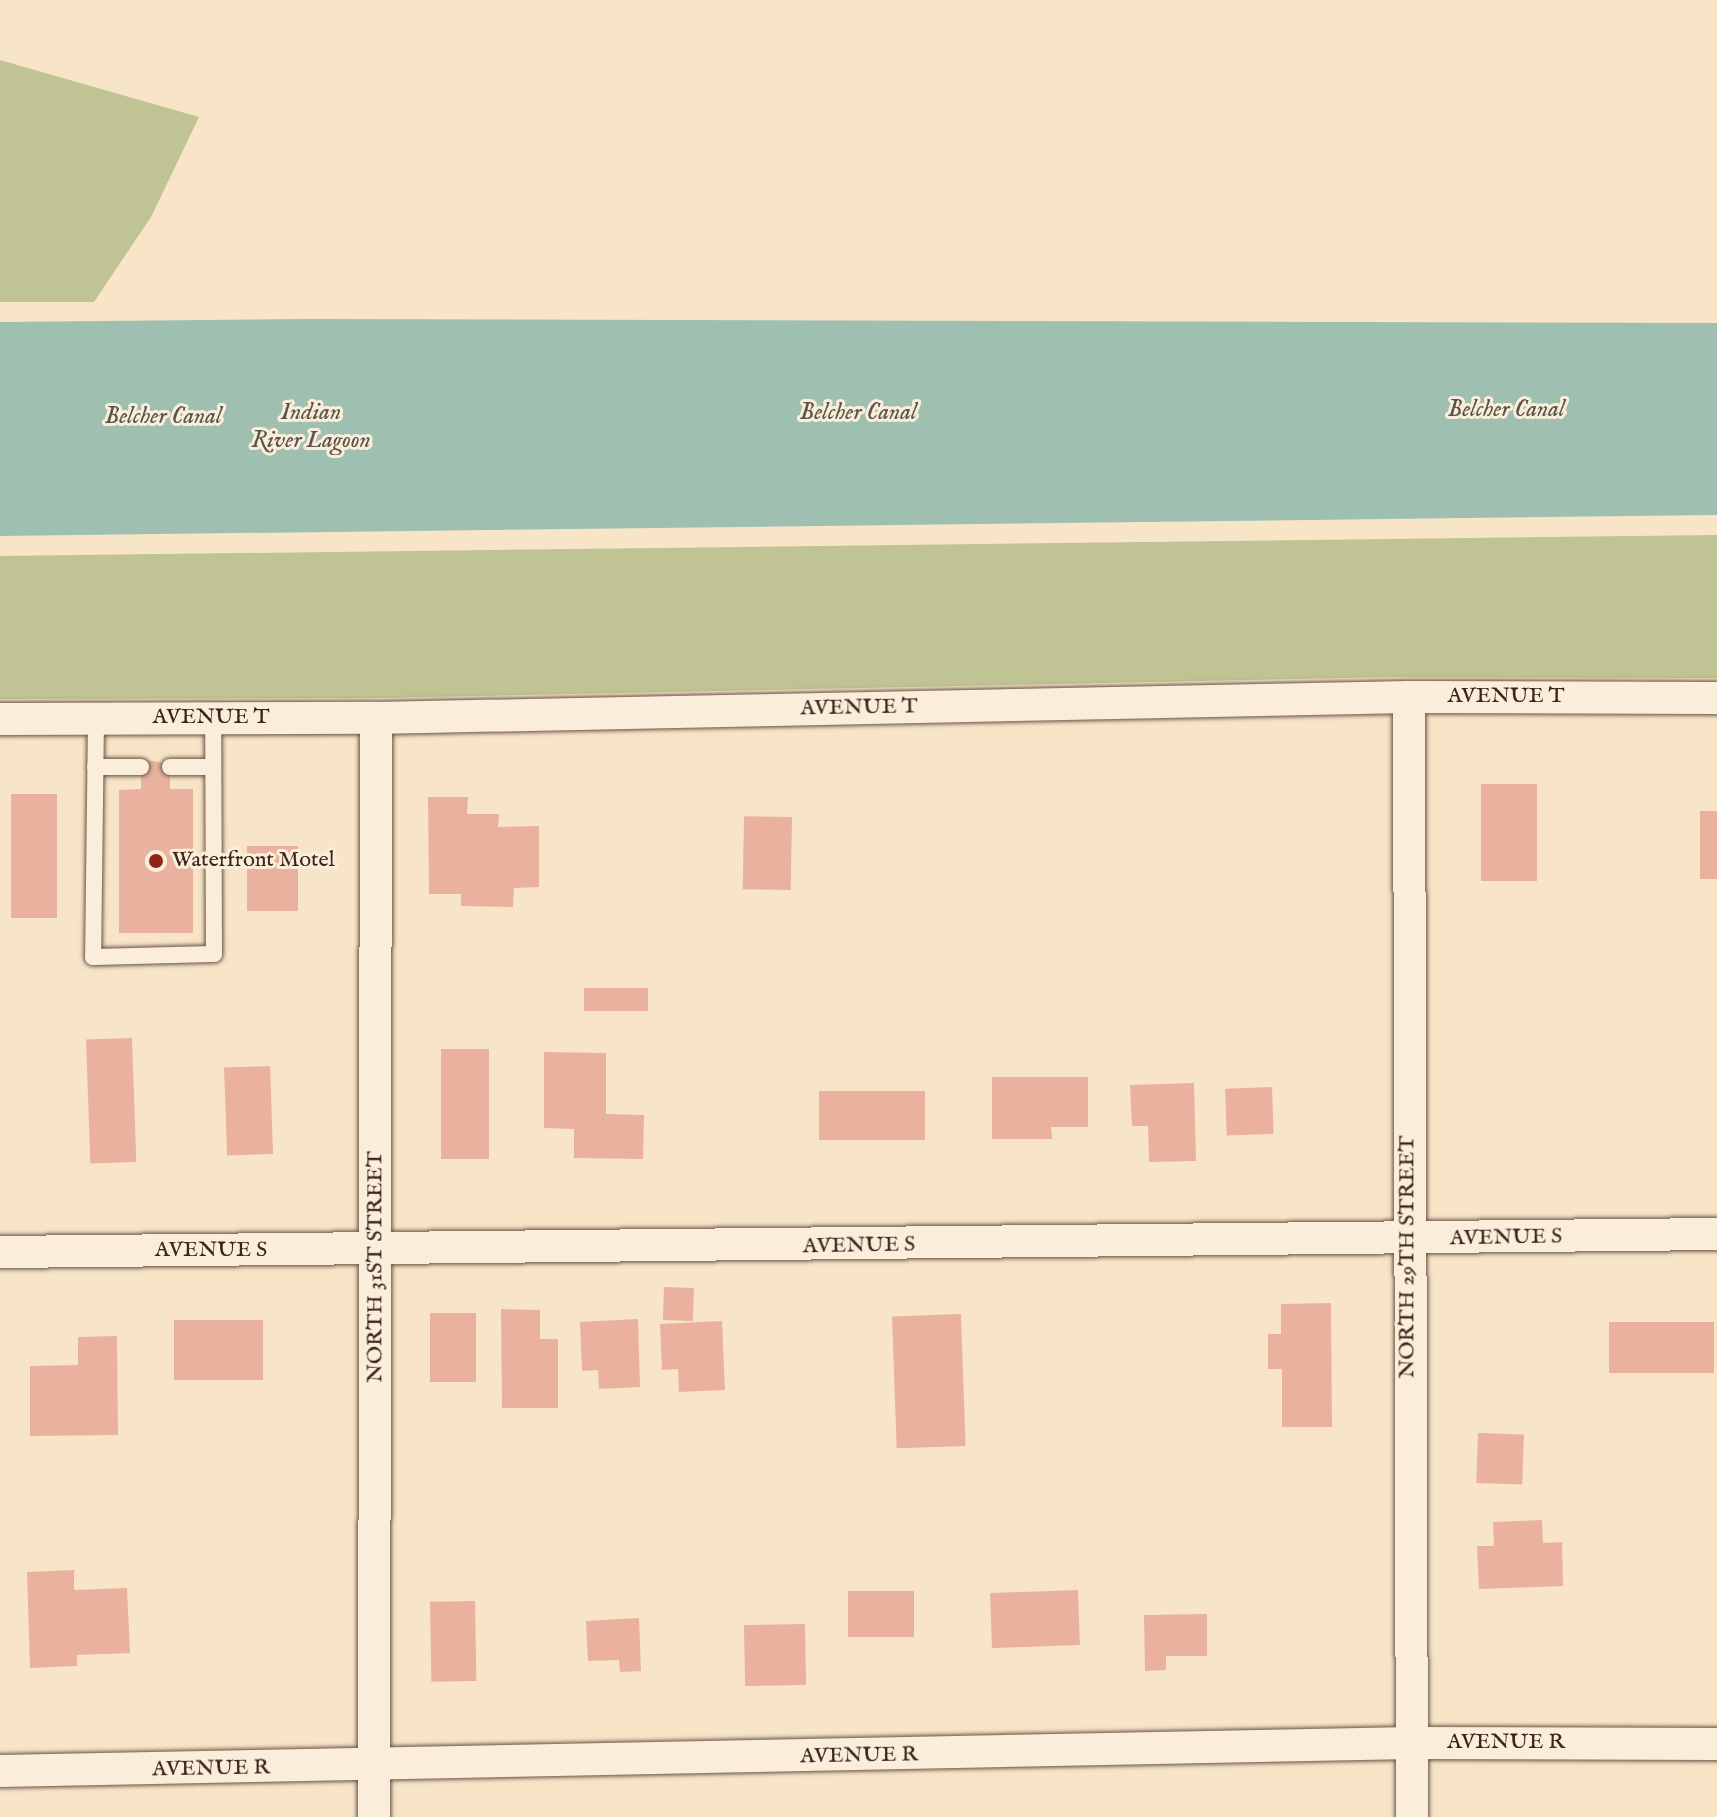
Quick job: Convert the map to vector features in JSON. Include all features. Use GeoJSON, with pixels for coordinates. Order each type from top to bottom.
{"type":"FeatureCollection","features":[{"type":"Feature","properties":{"kind":"street","name":"AVENUE T"},"geometry":{"type":"LineString","coordinates":[[0,719],[376,718],[1409,697],[1717,698]]}},
{"type":"Feature","properties":{"kind":"street","name":"NORTH 29TH STREET"},"geometry":{"type":"LineString","coordinates":[[1409,697],[1407,1240],[1412,1817]]}},
{"type":"Feature","properties":{"kind":"street","name":"NORTH 31ST STREET"},"geometry":{"type":"LineString","coordinates":[[374,1817],[376,718]]}},
{"type":"Feature","properties":{"kind":"street","name":"AVENUE S"},"geometry":{"type":"LineString","coordinates":[[0,1252],[1407,1240],[1717,1234]]}},
{"type":"Feature","properties":{"kind":"street","name":"AVENUE R"},"geometry":{"type":"LineString","coordinates":[[0,1771],[373,1767],[1412,1743],[1717,1744]]}},
{"type":"Feature","properties":{"kind":"lane"},"geometry":{"type":"LineString","coordinates":[[96,719],[93,957],[214,954],[213,718]]}},
{"type":"Feature","properties":{"kind":"lane"},"geometry":{"type":"LineString","coordinates":[[95,767],[141,767]]}},
{"type":"Feature","properties":{"kind":"lane"},"geometry":{"type":"LineString","coordinates":[[170,767],[213,767]]}},
{"type":"Feature","properties":{"kind":"green space"},"geometry":{"type":"Polygon","coordinates":[[[0,60],[199,117],[151,217],[94,302],[0,302],[0,60]]]}},
{"type":"Feature","properties":{"kind":"green space"},"geometry":{"type":"Polygon","coordinates":[[[1717,535],[1717,678],[1392,677],[376,698],[0,699],[0,556],[1717,535]]]}},
{"type":"Feature","properties":{"kind":"water","name":"Indian River Lagoon"},"geometry":{"type":"Polygon","coordinates":[[[311,319],[1717,323],[1717,515],[0,536],[0,322],[311,319]]]}},
{"type":"Feature","properties":{"kind":"building","name":"Waterfront Motel"},"geometry":{"type":"Polygon","coordinates":[[[141,759],[170,764],[170,789],[193,789],[193,933],[119,933],[119,790],[141,789],[141,759]]]}},
{"type":"Feature","properties":{"kind":"building"},"geometry":{"type":"Polygon","coordinates":[[[1481,784],[1537,784],[1537,881],[1481,881],[1481,784]]]}},
{"type":"Feature","properties":{"kind":"building"},"geometry":{"type":"Polygon","coordinates":[[[11,794],[57,794],[57,918],[11,918],[11,794]]]}},
{"type":"Feature","properties":{"kind":"building"},"geometry":{"type":"Polygon","coordinates":[[[428,797],[468,797],[467,814],[499,814],[498,827],[539,826],[539,887],[514,888],[513,907],[461,906],[461,894],[429,894],[428,797]]]}},
{"type":"Feature","properties":{"kind":"building"},"geometry":{"type":"Polygon","coordinates":[[[1700,811],[1717,811],[1717,879],[1700,879],[1700,811]]]}},
{"type":"Feature","properties":{"kind":"building"},"geometry":{"type":"Polygon","coordinates":[[[744,816],[792,817],[791,890],[743,889],[744,816]]]}},
{"type":"Feature","properties":{"kind":"building"},"geometry":{"type":"Polygon","coordinates":[[[247,846],[298,846],[298,911],[247,911],[247,846]]]}},
{"type":"Feature","properties":{"kind":"building"},"geometry":{"type":"Polygon","coordinates":[[[584,988],[648,988],[648,1011],[584,1011],[584,988]]]}},
{"type":"Feature","properties":{"kind":"building"},"geometry":{"type":"Polygon","coordinates":[[[132,1038],[136,1162],[90,1164],[86,1040],[132,1038]]]}},
{"type":"Feature","properties":{"kind":"building"},"geometry":{"type":"Polygon","coordinates":[[[441,1049],[489,1049],[489,1159],[441,1159],[441,1049]]]}},
{"type":"Feature","properties":{"kind":"building"},"geometry":{"type":"Polygon","coordinates":[[[544,1052],[606,1053],[606,1114],[644,1115],[643,1159],[574,1158],[574,1129],[544,1128],[544,1052]]]}},
{"type":"Feature","properties":{"kind":"building"},"geometry":{"type":"Polygon","coordinates":[[[270,1066],[273,1154],[227,1156],[224,1068],[270,1066]]]}},
{"type":"Feature","properties":{"kind":"building"},"geometry":{"type":"Polygon","coordinates":[[[992,1077],[1088,1077],[1088,1127],[1051,1127],[1052,1139],[992,1139],[992,1077]]]}},
{"type":"Feature","properties":{"kind":"building"},"geometry":{"type":"Polygon","coordinates":[[[1194,1083],[1196,1161],[1149,1162],[1148,1126],[1132,1126],[1130,1085],[1194,1083]]]}},
{"type":"Feature","properties":{"kind":"building"},"geometry":{"type":"Polygon","coordinates":[[[1272,1087],[1274,1134],[1227,1136],[1225,1089],[1272,1087]]]}},
{"type":"Feature","properties":{"kind":"building"},"geometry":{"type":"Polygon","coordinates":[[[819,1091],[925,1091],[925,1140],[819,1140],[819,1091]]]}},
{"type":"Feature","properties":{"kind":"building"},"geometry":{"type":"Polygon","coordinates":[[[664,1287],[694,1288],[693,1321],[663,1320],[664,1287]]]}},
{"type":"Feature","properties":{"kind":"building"},"geometry":{"type":"Polygon","coordinates":[[[1331,1303],[1332,1427],[1282,1427],[1282,1369],[1268,1369],[1268,1334],[1281,1334],[1281,1304],[1331,1303]]]}},
{"type":"Feature","properties":{"kind":"building"},"geometry":{"type":"Polygon","coordinates":[[[501,1309],[540,1310],[540,1339],[558,1339],[558,1408],[502,1408],[501,1309]]]}},
{"type":"Feature","properties":{"kind":"building"},"geometry":{"type":"Polygon","coordinates":[[[430,1313],[476,1313],[476,1382],[430,1382],[430,1313]]]}},
{"type":"Feature","properties":{"kind":"building"},"geometry":{"type":"Polygon","coordinates":[[[961,1314],[966,1446],[897,1448],[892,1316],[961,1314]]]}},
{"type":"Feature","properties":{"kind":"building"},"geometry":{"type":"Polygon","coordinates":[[[638,1319],[640,1387],[599,1389],[598,1370],[582,1371],[580,1322],[638,1319]]]}},
{"type":"Feature","properties":{"kind":"building"},"geometry":{"type":"Polygon","coordinates":[[[174,1320],[263,1320],[263,1380],[174,1380],[174,1320]]]}},
{"type":"Feature","properties":{"kind":"building"},"geometry":{"type":"Polygon","coordinates":[[[722,1321],[725,1390],[679,1392],[678,1369],[662,1370],[660,1324],[722,1321]]]}},
{"type":"Feature","properties":{"kind":"building"},"geometry":{"type":"Polygon","coordinates":[[[1609,1322],[1714,1322],[1714,1373],[1609,1373],[1609,1322]]]}},
{"type":"Feature","properties":{"kind":"building"},"geometry":{"type":"Polygon","coordinates":[[[117,1336],[118,1435],[30,1436],[30,1366],[78,1365],[78,1337],[117,1336]]]}},
{"type":"Feature","properties":{"kind":"building"},"geometry":{"type":"Polygon","coordinates":[[[1478,1433],[1524,1435],[1522,1485],[1476,1483],[1478,1433]]]}},
{"type":"Feature","properties":{"kind":"building"},"geometry":{"type":"Polygon","coordinates":[[[1542,1520],[1543,1543],[1562,1542],[1563,1586],[1479,1589],[1477,1546],[1494,1546],[1493,1522],[1542,1520]]]}},
{"type":"Feature","properties":{"kind":"building"},"geometry":{"type":"Polygon","coordinates":[[[74,1570],[74,1590],[127,1588],[130,1653],[77,1655],[77,1666],[30,1668],[27,1572],[74,1570]]]}},
{"type":"Feature","properties":{"kind":"building"},"geometry":{"type":"Polygon","coordinates":[[[1078,1590],[1080,1645],[992,1648],[990,1593],[1078,1590]]]}},
{"type":"Feature","properties":{"kind":"building"},"geometry":{"type":"Polygon","coordinates":[[[848,1591],[914,1591],[914,1637],[848,1637],[848,1591]]]}},
{"type":"Feature","properties":{"kind":"building"},"geometry":{"type":"Polygon","coordinates":[[[475,1601],[476,1681],[431,1682],[430,1602],[475,1601]]]}},
{"type":"Feature","properties":{"kind":"building"},"geometry":{"type":"Polygon","coordinates":[[[1207,1614],[1207,1656],[1166,1656],[1166,1670],[1145,1671],[1144,1615],[1207,1614]]]}},
{"type":"Feature","properties":{"kind":"building"},"geometry":{"type":"Polygon","coordinates":[[[639,1618],[641,1671],[620,1672],[619,1660],[588,1661],[586,1621],[639,1618]]]}},
{"type":"Feature","properties":{"kind":"building"},"geometry":{"type":"Polygon","coordinates":[[[805,1624],[806,1685],[745,1686],[744,1625],[805,1624]]]}},
{"type":"Feature","properties":{"kind":"place","name":"Waterfront Motel"},"geometry":{"type":"Point","coordinates":[156,861]}},
{"type":"Feature","properties":{"kind":"water label","name":"Belcher Canal"},"geometry":{"type":"Point","coordinates":[1506,410]}},
{"type":"Feature","properties":{"kind":"water label","name":"Belcher Canal"},"geometry":{"type":"Point","coordinates":[858,413]}},
{"type":"Feature","properties":{"kind":"water label","name":"Belcher Canal"},"geometry":{"type":"Point","coordinates":[163,417]}}]}
